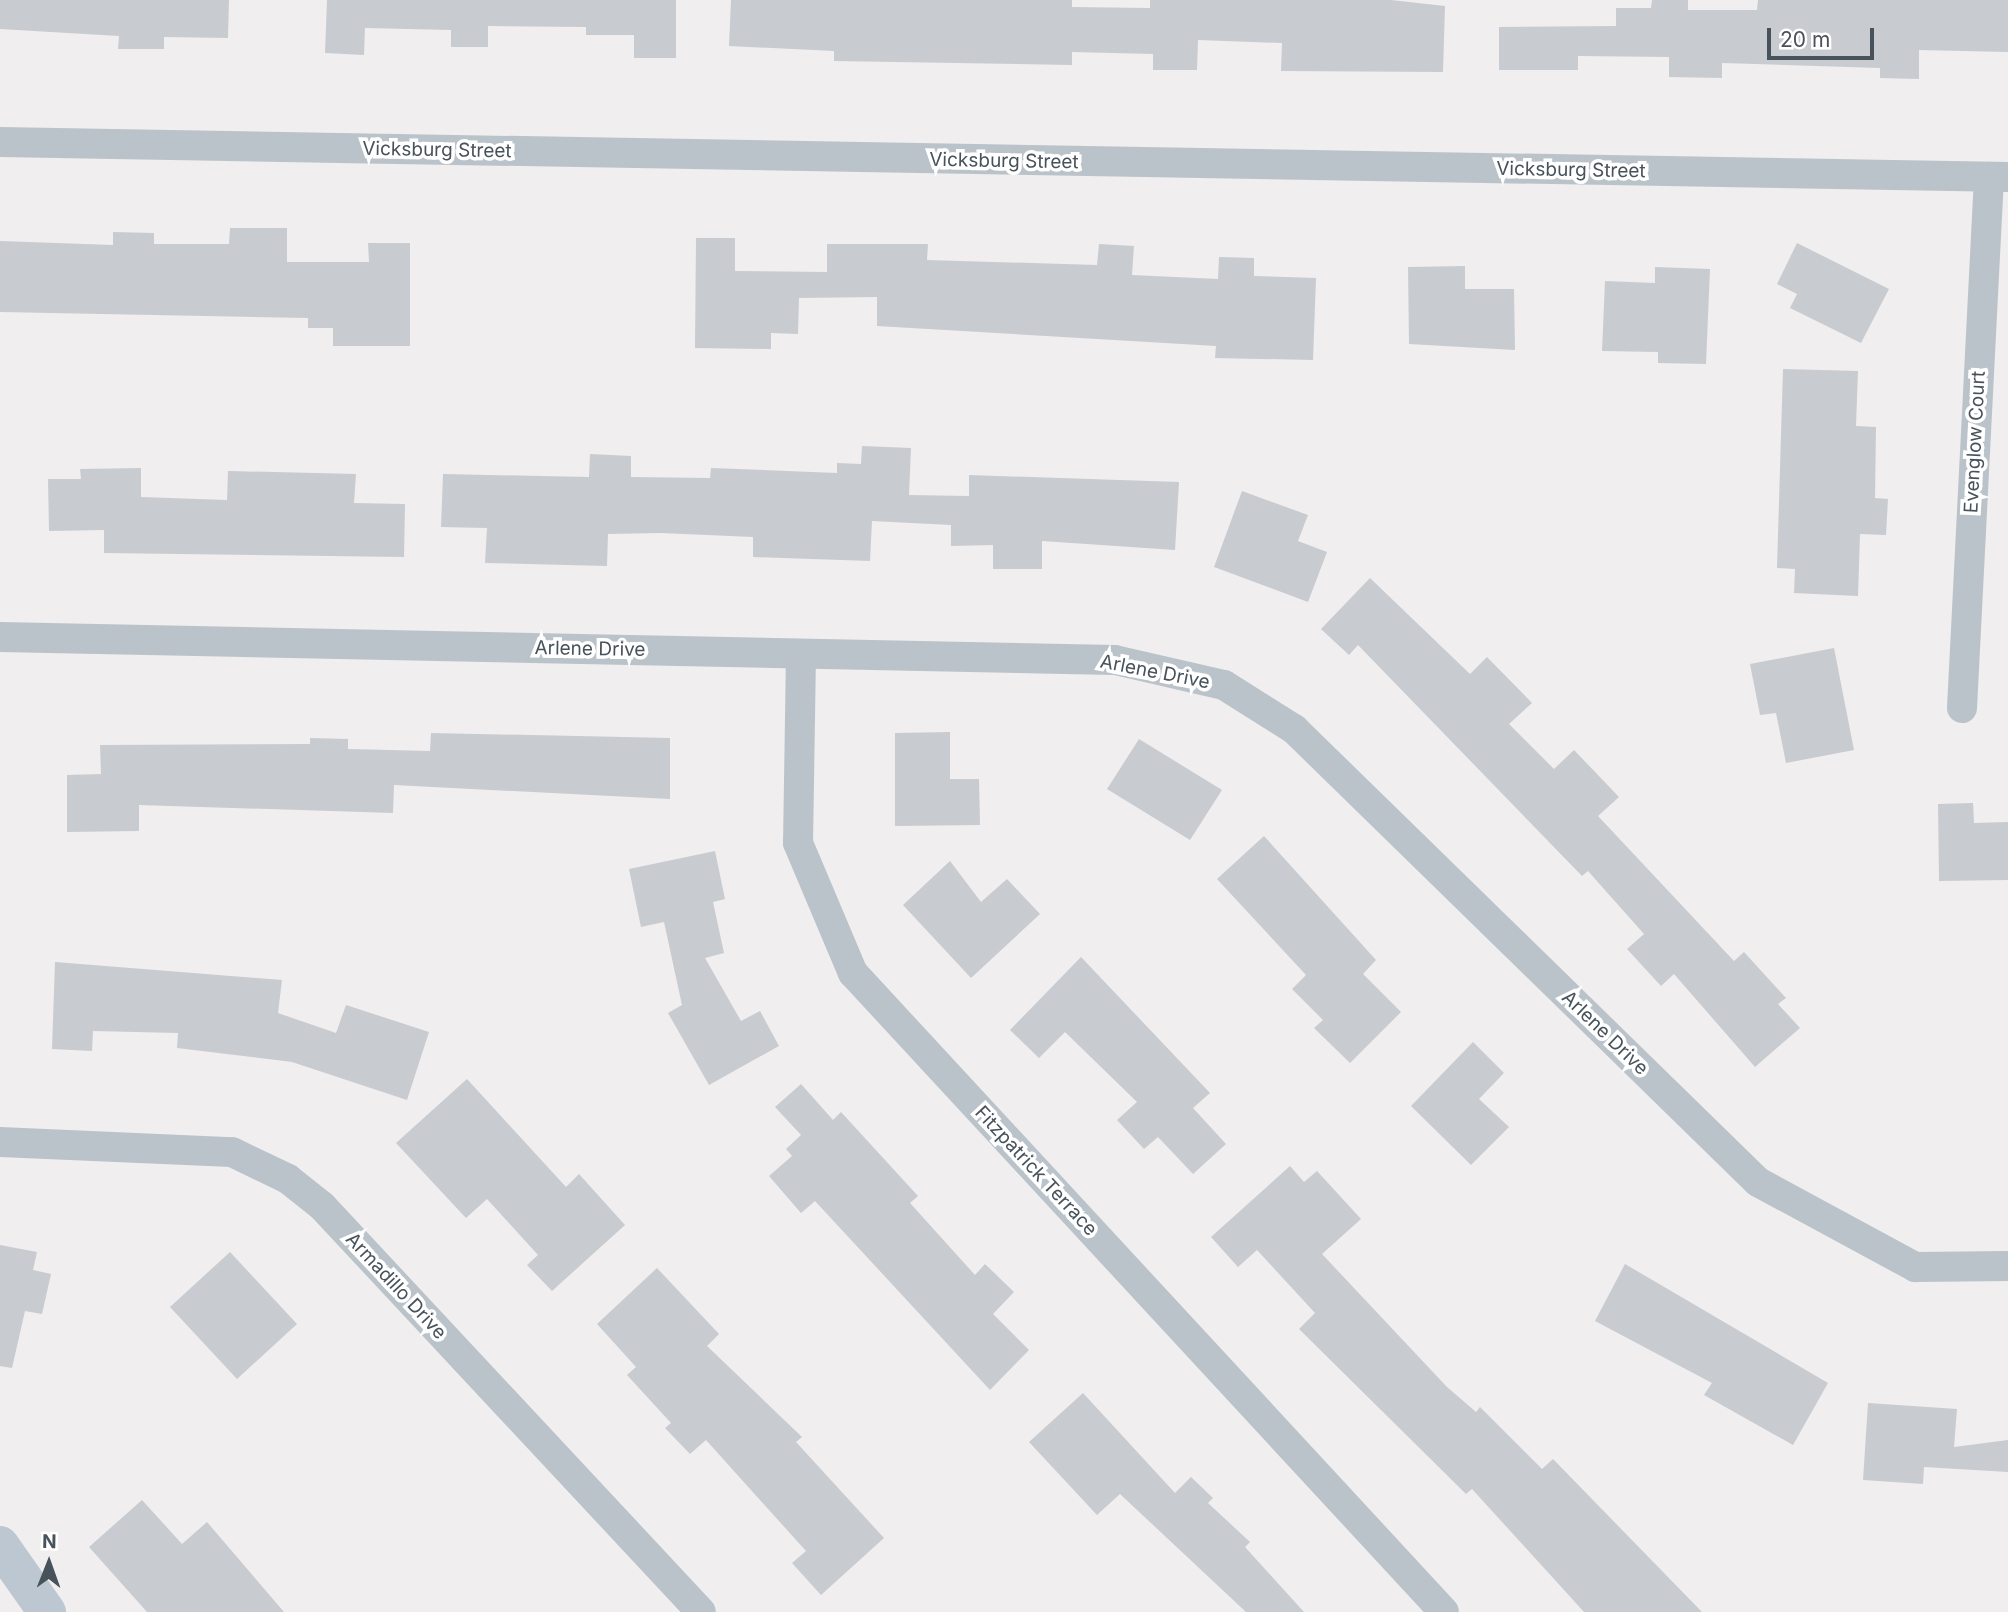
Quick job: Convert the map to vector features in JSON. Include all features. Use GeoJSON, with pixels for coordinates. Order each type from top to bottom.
{"type":"FeatureCollection","features":[{"type":"Feature","properties":{"kind":"street","name":"Vicksburg Street"},"geometry":{"type":"LineString","coordinates":[[0,142],[1998,177]]}},
{"type":"Feature","properties":{"kind":"street","name":"Evenglow Court"},"geometry":{"type":"LineString","coordinates":[[1962,708],[1998,177]]}},
{"type":"Feature","properties":{"kind":"street","name":"Arlene Drive"},"geometry":{"type":"LineString","coordinates":[[0,637],[1115,660],[1224,685],[1294,729],[1758,1182],[1915,1267],[2008,1266]]}},
{"type":"Feature","properties":{"kind":"street","name":"Fitzpatrick Terrace"},"geometry":{"type":"LineString","coordinates":[[801,654],[798,843],[853,973],[1444,1612]]}},
{"type":"Feature","properties":{"kind":"street","name":"Armadillo Drive"},"geometry":{"type":"LineString","coordinates":[[0,1142],[232,1152],[288,1179],[322,1206],[701,1612]]}},
{"type":"Feature","properties":{"kind":"street"},"geometry":{"type":"LineString","coordinates":[[0,1545],[47,1612]]}},
{"type":"Feature","properties":{"kind":"building"},"geometry":{"type":"Polygon","coordinates":[[[0,0],[229,0],[228,38],[164,37],[164,49],[118,49],[119,36],[0,29],[0,0]]]}},
{"type":"Feature","properties":{"kind":"building"},"geometry":{"type":"Polygon","coordinates":[[[327,0],[676,0],[676,58],[634,58],[634,35],[586,35],[586,27],[488,26],[488,47],[451,47],[451,30],[365,28],[364,55],[325,53],[327,0]]]}},
{"type":"Feature","properties":{"kind":"building"},"geometry":{"type":"Polygon","coordinates":[[[731,0],[1072,0],[1072,7],[1150,8],[1150,0],[1391,0],[1445,6],[1443,72],[1281,71],[1282,43],[1198,40],[1197,70],[1153,70],[1153,54],[1072,52],[1072,65],[834,61],[834,51],[729,46],[731,0]]]}},
{"type":"Feature","properties":{"kind":"building"},"geometry":{"type":"Polygon","coordinates":[[[1652,0],[1688,0],[1688,10],[1757,10],[1758,0],[2008,0],[2008,52],[1919,50],[1919,79],[1880,78],[1880,68],[1722,63],[1722,78],[1669,77],[1669,57],[1578,56],[1578,70],[1499,70],[1499,27],[1616,26],[1616,8],[1651,8],[1652,0]]]}},
{"type":"Feature","properties":{"kind":"building"},"geometry":{"type":"Polygon","coordinates":[[[230,228],[287,228],[287,262],[369,262],[368,243],[410,243],[410,346],[333,346],[333,328],[308,328],[308,318],[0,312],[0,241],[113,245],[113,232],[154,233],[154,244],[229,244],[230,228]]]}},
{"type":"Feature","properties":{"kind":"building"},"geometry":{"type":"Polygon","coordinates":[[[696,238],[735,238],[735,271],[827,272],[827,244],[928,244],[927,260],[1097,265],[1099,244],[1134,246],[1132,275],[1218,279],[1219,257],[1254,258],[1254,276],[1316,278],[1313,360],[1215,358],[1216,346],[877,326],[877,297],[799,298],[798,334],[771,333],[771,349],[695,348],[696,238]]]}},
{"type":"Feature","properties":{"kind":"building"},"geometry":{"type":"Polygon","coordinates":[[[1797,243],[1889,289],[1861,343],[1790,308],[1797,294],[1777,284],[1797,243]]]}},
{"type":"Feature","properties":{"kind":"building"},"geometry":{"type":"Polygon","coordinates":[[[1465,266],[1465,289],[1514,289],[1515,350],[1409,344],[1408,267],[1465,266]]]}},
{"type":"Feature","properties":{"kind":"building"},"geometry":{"type":"Polygon","coordinates":[[[1655,267],[1710,269],[1706,364],[1658,363],[1658,352],[1602,351],[1605,281],[1655,283],[1655,267]]]}},
{"type":"Feature","properties":{"kind":"building"},"geometry":{"type":"Polygon","coordinates":[[[1783,369],[1858,371],[1856,426],[1876,427],[1875,498],[1888,499],[1886,535],[1860,534],[1858,596],[1794,593],[1795,569],[1777,568],[1783,369]]]}},
{"type":"Feature","properties":{"kind":"building"},"geometry":{"type":"Polygon","coordinates":[[[862,446],[911,448],[909,495],[969,496],[969,475],[1179,482],[1175,550],[1042,541],[1042,569],[993,569],[993,545],[951,546],[951,525],[872,521],[870,561],[753,557],[753,537],[661,533],[608,534],[607,566],[485,563],[487,528],[441,527],[443,474],[589,477],[590,454],[631,456],[631,477],[710,478],[711,468],[837,473],[837,463],[861,464],[862,446]]]}},
{"type":"Feature","properties":{"kind":"building"},"geometry":{"type":"Polygon","coordinates":[[[141,468],[141,497],[227,500],[228,471],[356,474],[354,503],[405,504],[404,557],[104,553],[104,530],[49,531],[48,479],[81,479],[80,469],[141,468]]]}},
{"type":"Feature","properties":{"kind":"building"},"geometry":{"type":"Polygon","coordinates":[[[1242,491],[1308,515],[1298,541],[1327,552],[1308,602],[1214,567],[1242,491]]]}},
{"type":"Feature","properties":{"kind":"building"},"geometry":{"type":"Polygon","coordinates":[[[1370,578],[1470,674],[1487,657],[1532,703],[1509,724],[1554,769],[1574,750],[1619,797],[1598,816],[1734,961],[1744,952],[1786,998],[1778,1004],[1800,1028],[1755,1067],[1674,974],[1661,986],[1627,949],[1644,934],[1588,871],[1582,876],[1358,645],[1349,655],[1321,629],[1370,578]]]}},
{"type":"Feature","properties":{"kind":"building"},"geometry":{"type":"Polygon","coordinates":[[[1834,648],[1854,750],[1786,763],[1776,713],[1760,715],[1750,664],[1834,648]]]}},
{"type":"Feature","properties":{"kind":"building"},"geometry":{"type":"Polygon","coordinates":[[[950,732],[950,779],[979,779],[980,825],[895,826],[895,733],[950,732]]]}},
{"type":"Feature","properties":{"kind":"building"},"geometry":{"type":"Polygon","coordinates":[[[431,733],[670,738],[670,799],[394,785],[393,813],[139,805],[139,831],[67,832],[67,775],[101,774],[100,745],[310,744],[310,738],[348,739],[348,749],[430,751],[431,733]]]}},
{"type":"Feature","properties":{"kind":"building"},"geometry":{"type":"Polygon","coordinates":[[[1139,739],[1222,790],[1190,840],[1107,789],[1139,739]]]}},
{"type":"Feature","properties":{"kind":"building"},"geometry":{"type":"Polygon","coordinates":[[[1973,803],[1974,823],[2008,822],[2008,880],[1939,881],[1938,804],[1973,803]]]}},
{"type":"Feature","properties":{"kind":"building"},"geometry":{"type":"Polygon","coordinates":[[[1264,836],[1376,960],[1363,974],[1401,1012],[1350,1063],[1314,1028],[1323,1020],[1292,989],[1306,975],[1217,879],[1264,836]]]}},
{"type":"Feature","properties":{"kind":"building"},"geometry":{"type":"Polygon","coordinates":[[[715,851],[725,899],[713,902],[724,953],[705,958],[741,1021],[760,1011],[779,1046],[709,1085],[668,1013],[682,1005],[664,922],[641,927],[629,869],[715,851]]]}},
{"type":"Feature","properties":{"kind":"building"},"geometry":{"type":"Polygon","coordinates":[[[950,861],[981,902],[1007,879],[1040,914],[971,978],[903,905],[950,861]]]}},
{"type":"Feature","properties":{"kind":"building"},"geometry":{"type":"Polygon","coordinates":[[[1081,957],[1210,1093],[1193,1108],[1226,1144],[1193,1174],[1158,1137],[1144,1149],[1117,1120],[1137,1102],[1065,1032],[1039,1058],[1010,1030],[1081,957]]]}},
{"type":"Feature","properties":{"kind":"building"},"geometry":{"type":"Polygon","coordinates":[[[55,962],[282,980],[278,1013],[336,1033],[346,1005],[429,1032],[407,1100],[292,1062],[177,1048],[178,1033],[93,1031],[92,1051],[52,1049],[55,962]]]}},
{"type":"Feature","properties":{"kind":"building"},"geometry":{"type":"Polygon","coordinates":[[[1473,1042],[1504,1073],[1479,1099],[1509,1127],[1471,1165],[1411,1106],[1473,1042]]]}},
{"type":"Feature","properties":{"kind":"building"},"geometry":{"type":"Polygon","coordinates":[[[467,1079],[566,1187],[579,1174],[625,1225],[552,1291],[527,1265],[538,1255],[487,1199],[466,1218],[396,1143],[467,1079]]]}},
{"type":"Feature","properties":{"kind":"building"},"geometry":{"type":"Polygon","coordinates":[[[801,1084],[833,1120],[841,1112],[918,1196],[910,1203],[975,1275],[985,1264],[1014,1292],[993,1314],[1029,1350],[990,1390],[815,1201],[801,1213],[769,1176],[792,1156],[786,1149],[801,1135],[775,1107],[801,1084]]]}},
{"type":"Feature","properties":{"kind":"building"},"geometry":{"type":"Polygon","coordinates":[[[1290,1166],[1304,1182],[1317,1171],[1361,1219],[1322,1254],[1447,1387],[1476,1412],[1480,1407],[1542,1469],[1553,1459],[1702,1612],[1584,1612],[1472,1489],[1466,1494],[1299,1329],[1315,1313],[1257,1250],[1238,1267],[1211,1237],[1290,1166]]]}},
{"type":"Feature","properties":{"kind":"building"},"geometry":{"type":"Polygon","coordinates":[[[0,1245],[37,1252],[33,1270],[51,1274],[42,1314],[25,1311],[12,1368],[0,1366],[0,1245]]]}},
{"type":"Feature","properties":{"kind":"building"},"geometry":{"type":"Polygon","coordinates":[[[230,1252],[297,1324],[237,1379],[170,1307],[230,1252]]]}},
{"type":"Feature","properties":{"kind":"building"},"geometry":{"type":"Polygon","coordinates":[[[1625,1264],[1828,1383],[1793,1445],[1704,1395],[1712,1383],[1595,1321],[1625,1264]]]}},
{"type":"Feature","properties":{"kind":"building"},"geometry":{"type":"Polygon","coordinates":[[[657,1268],[719,1334],[707,1346],[802,1437],[796,1442],[884,1538],[821,1595],[792,1563],[806,1551],[706,1440],[690,1454],[665,1428],[671,1423],[627,1375],[636,1367],[597,1324],[657,1268]]]}},
{"type":"Feature","properties":{"kind":"building"},"geometry":{"type":"Polygon","coordinates":[[[1083,1393],[1175,1493],[1191,1477],[1213,1498],[1208,1503],[1250,1542],[1245,1547],[1304,1612],[1246,1612],[1120,1494],[1097,1515],[1029,1442],[1083,1393]]]}},
{"type":"Feature","properties":{"kind":"building"},"geometry":{"type":"Polygon","coordinates":[[[1868,1403],[1957,1409],[1954,1447],[2008,1440],[2008,1472],[1924,1467],[1923,1484],[1863,1480],[1868,1403]]]}},
{"type":"Feature","properties":{"kind":"building"},"geometry":{"type":"Polygon","coordinates":[[[142,1500],[182,1544],[207,1522],[284,1612],[147,1612],[89,1547],[142,1500]]]}}]}
